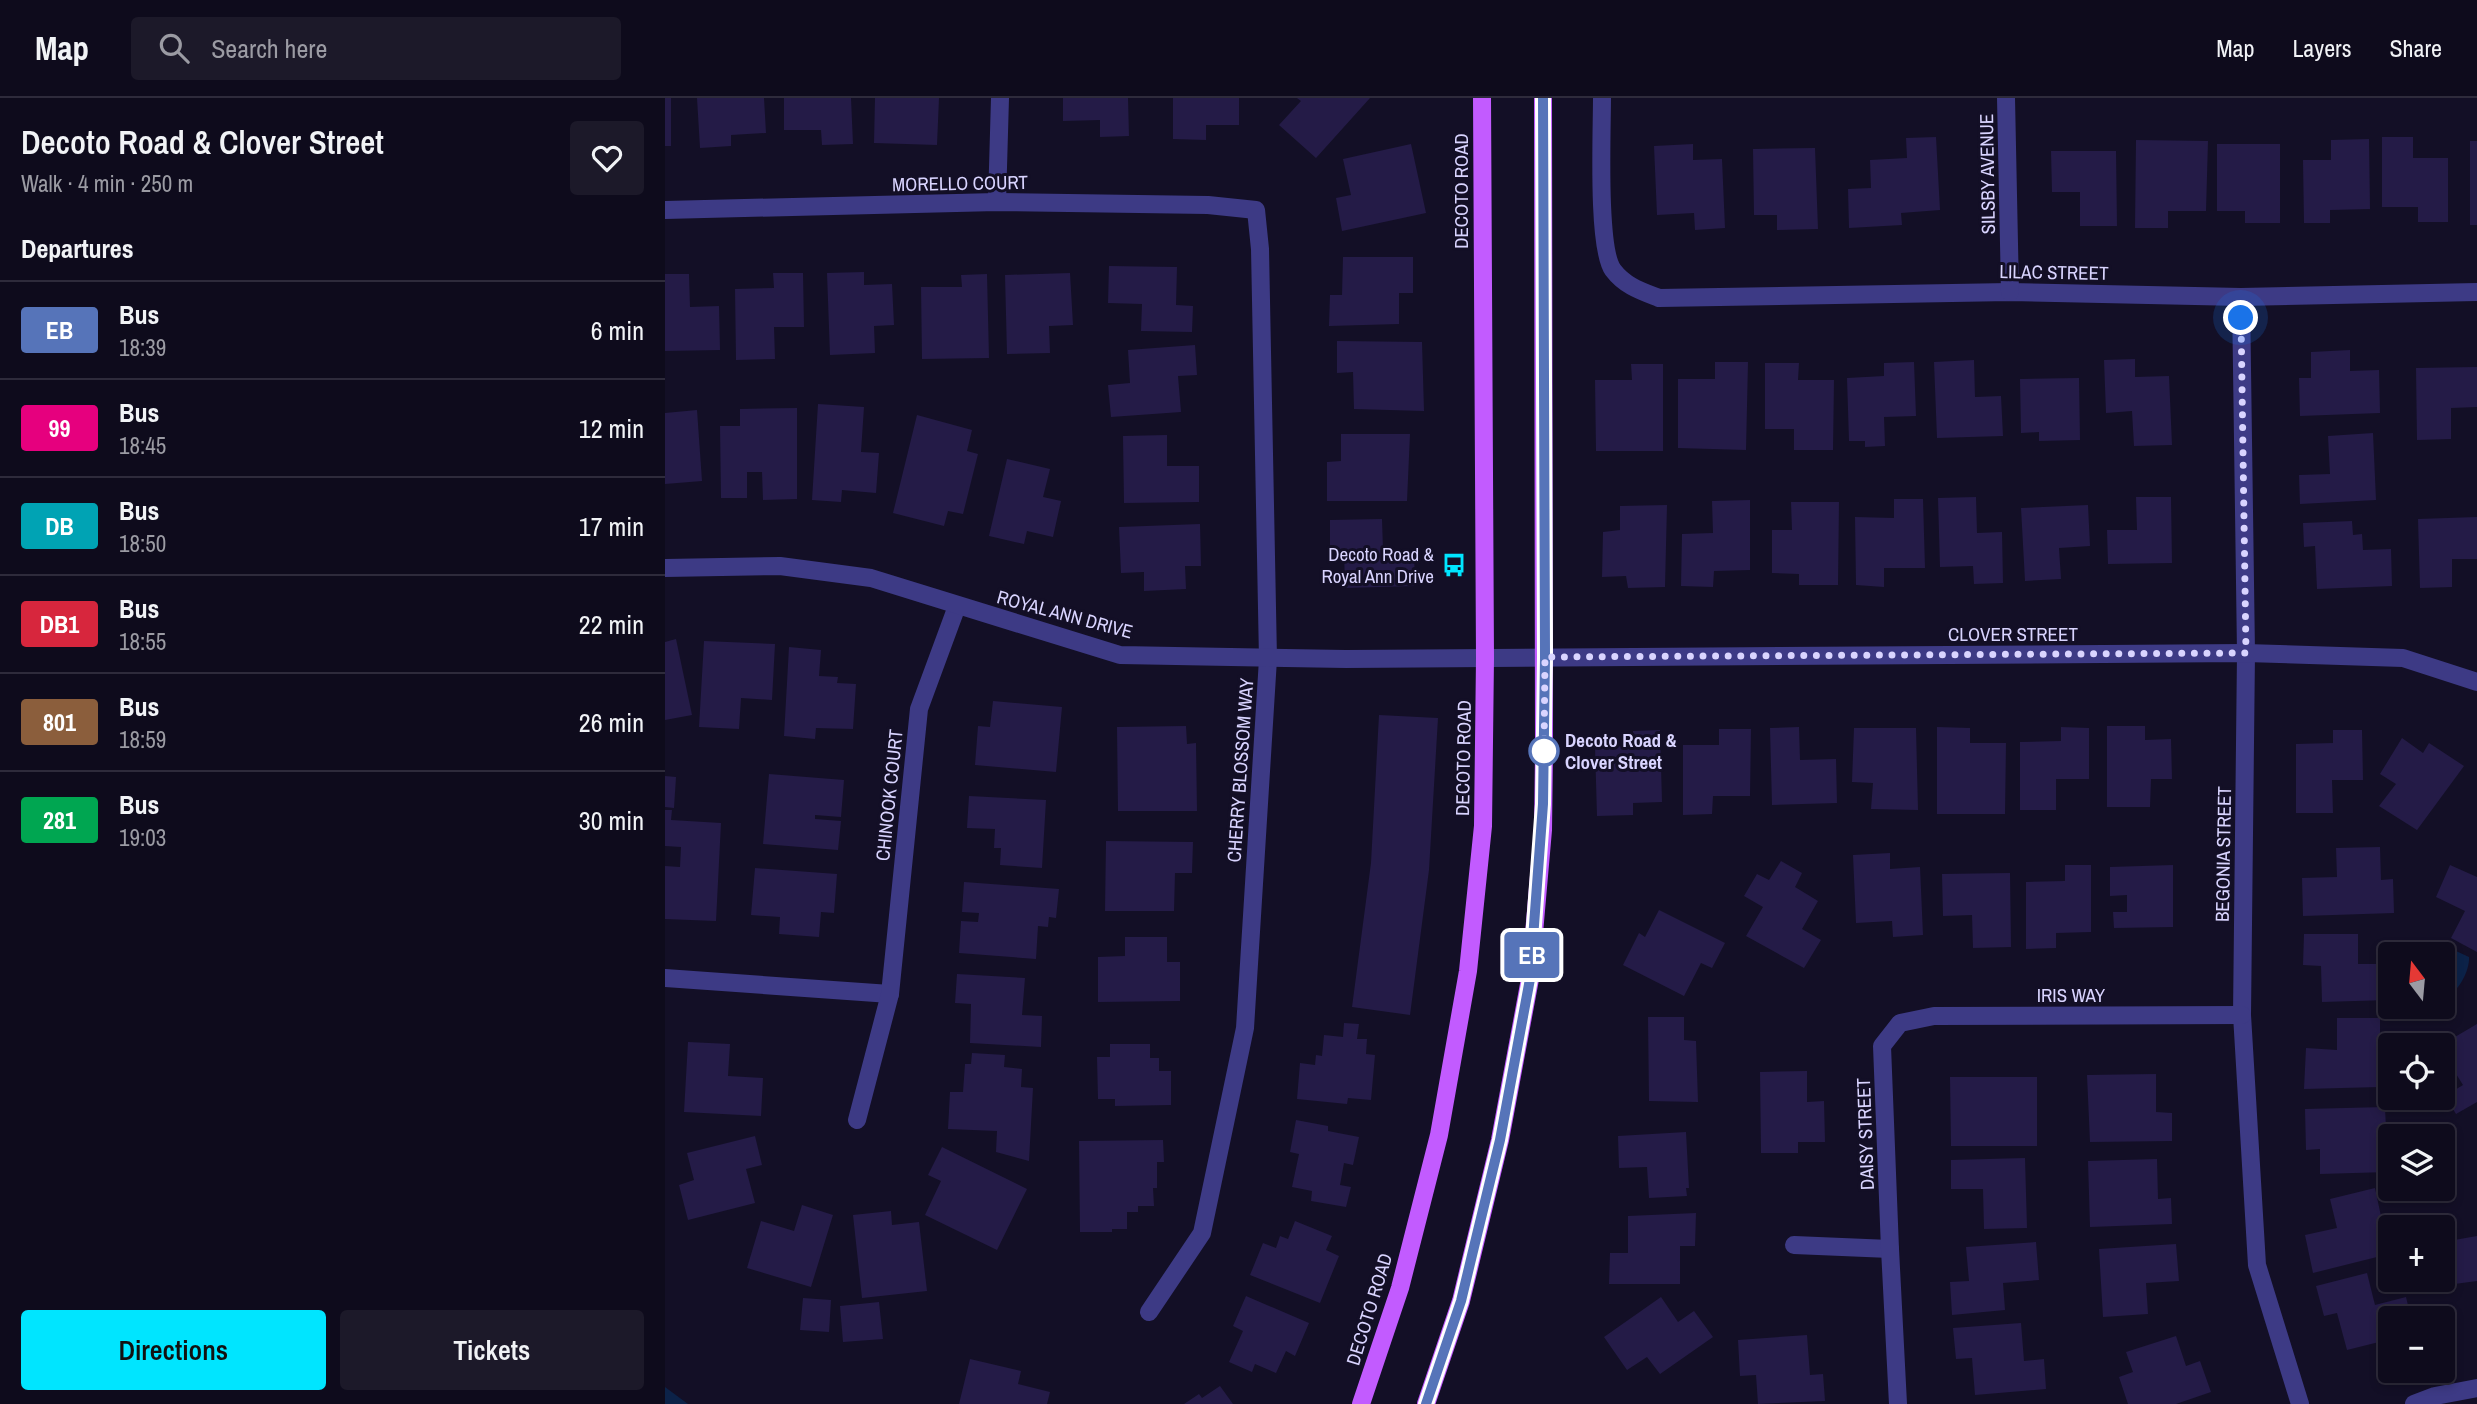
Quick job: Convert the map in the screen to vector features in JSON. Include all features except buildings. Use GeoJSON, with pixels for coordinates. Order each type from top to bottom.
{"type":"FeatureCollection","features":[{"type":"Feature","properties":{"kind":"main road","name":"DECOTO ROAD"},"geometry":{"type":"LineString","coordinates":[[1361,1404],[1400,1288],[1439,1135],[1468,971],[1483,826],[1485,657],[1482,98]]}},
{"type":"Feature","properties":{"kind":"main road"},"geometry":{"type":"LineString","coordinates":[[1426,1404],[1464,1287],[1500,1140],[1530,979],[1542,830],[1545,657],[1543,98]]}},
{"type":"Feature","properties":{"kind":"street"},"geometry":{"type":"LineString","coordinates":[[997,202],[1000,98]]}},
{"type":"Feature","properties":{"kind":"street","name":"LILAC STREET"},"geometry":{"type":"LineString","coordinates":[[1602,98],[1603,233],[1612,269],[1632,288],[1659,298],[2010,292],[2241,297],[2477,292]]}},
{"type":"Feature","properties":{"kind":"street","name":"SILSBY AVENUE"},"geometry":{"type":"LineString","coordinates":[[2006,98],[2010,292]]}},
{"type":"Feature","properties":{"kind":"street","name":"MORELLO COURT"},"geometry":{"type":"LineString","coordinates":[[665,210],[997,202],[1208,205],[1256,210]]}},
{"type":"Feature","properties":{"kind":"street","name":"CHERRY BLOSSOM WAY"},"geometry":{"type":"LineString","coordinates":[[1149,1311],[1202,1233],[1245,1028],[1268,659],[1260,249],[1256,210]]}},
{"type":"Feature","properties":{"kind":"street","name":"BEGONIA STREET"},"geometry":{"type":"LineString","coordinates":[[2241,297],[2246,653],[2242,1015],[2257,1265],[2300,1404]]}},
{"type":"Feature","properties":{"kind":"street","name":"ROYAL ANN DRIVE"},"geometry":{"type":"LineString","coordinates":[[665,568],[780,566],[871,578],[1120,654],[1268,659],[1545,657]]}},
{"type":"Feature","properties":{"kind":"street","name":"CHINOOK COURT"},"geometry":{"type":"LineString","coordinates":[[857,1121],[890,994],[919,709],[957,606]]}},
{"type":"Feature","properties":{"kind":"street","name":"CLOVER STREET"},"geometry":{"type":"LineString","coordinates":[[1545,657],[2246,653],[2403,658],[2477,682]]}},
{"type":"Feature","properties":{"kind":"street"},"geometry":{"type":"LineString","coordinates":[[665,978],[890,994]]}},
{"type":"Feature","properties":{"kind":"street","name":"IRIS WAY"},"geometry":{"type":"LineString","coordinates":[[1900,1023],[1934,1016],[2242,1015]]}},
{"type":"Feature","properties":{"kind":"street","name":"DAISY STREET"},"geometry":{"type":"LineString","coordinates":[[1898,1404],[1882,1046],[1900,1023]]}},
{"type":"Feature","properties":{"kind":"street"},"geometry":{"type":"LineString","coordinates":[[1794,1245],[1890,1249]]}},
{"type":"Feature","properties":{"kind":"street"},"geometry":{"type":"LineString","coordinates":[[2414,1404],[2435,1396],[2477,1388]]}},
{"type":"Feature","properties":{"kind":"water"},"geometry":{"type":"Polygon","coordinates":[[[2455,952],[2469,957],[2462,981],[2455,990],[2455,952]]]}},
{"type":"Feature","properties":{"kind":"water"},"geometry":{"type":"Polygon","coordinates":[[[665,1387],[688,1404],[665,1404],[665,1387]]]}},
{"type":"Feature","properties":{"kind":"bus line","name":"EB"},"geometry":{"type":"LineString","coordinates":[[1426,1404],[1461,1301],[1500,1140],[1530,979],[1543,804],[1543,98]]}},
{"type":"Feature","properties":{"kind":"place","name":"Decoto Road & Royal Ann Drive"},"geometry":{"type":"Point","coordinates":[1454,565]}},
{"type":"Feature","properties":{"kind":"place","name":"Decoto Road & Clover Street"},"geometry":{"type":"Point","coordinates":[1544,751]}},
{"type":"Feature","properties":{"kind":"route"},"geometry":{"type":"LineString","coordinates":[[1544,751],[1545,657],[2246,653],[2241,318]]}}]}
